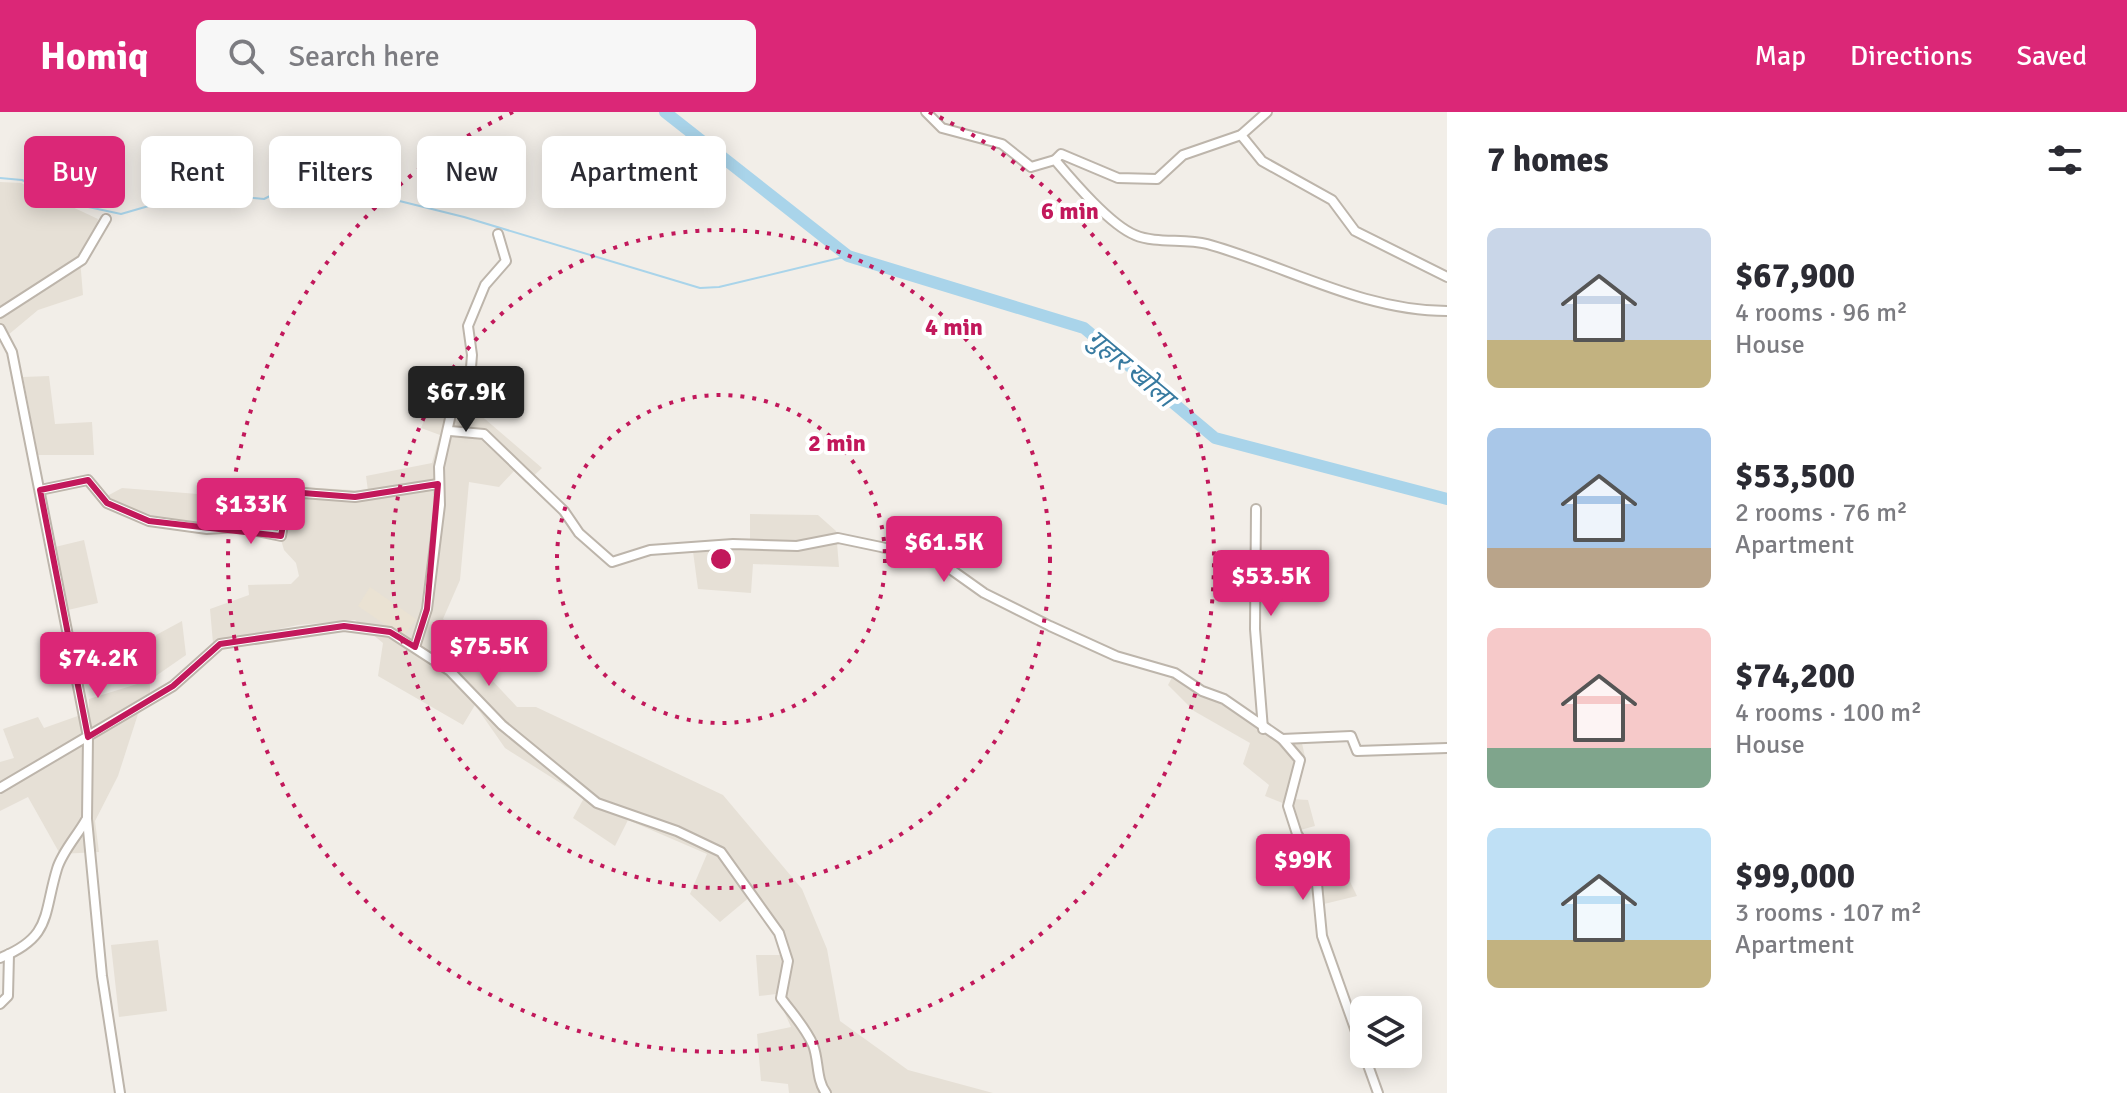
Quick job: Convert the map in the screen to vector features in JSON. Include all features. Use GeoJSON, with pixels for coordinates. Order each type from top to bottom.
{"type":"FeatureCollection","features":[{"type":"Feature","properties":{"kind":"street"},"geometry":{"type":"LineString","coordinates":[[926,112],[942,128],[1002,144],[1031,167],[1055,160],[1061,154],[1118,178],[1157,179],[1183,155],[1241,135],[1267,112]]}},
{"type":"Feature","properties":{"kind":"street"},"geometry":{"type":"LineString","coordinates":[[1241,135],[1262,161],[1332,200],[1355,231],[1447,277]]}},
{"type":"Feature","properties":{"kind":"street"},"geometry":{"type":"LineString","coordinates":[[1055,160],[1081,192],[1134,235],[1197,242],[1240,253],[1287,275],[1349,294],[1427,311],[1447,311]]}},
{"type":"Feature","properties":{"kind":"street"},"geometry":{"type":"LineString","coordinates":[[0,313],[82,260],[106,219]]}},
{"type":"Feature","properties":{"kind":"street"},"geometry":{"type":"LineString","coordinates":[[415,647],[427,609],[440,505],[438,484],[453,405],[470,380],[472,355],[468,326],[485,285],[506,261],[498,234]]}},
{"type":"Feature","properties":{"kind":"street"},"geometry":{"type":"LineString","coordinates":[[0,329],[12,352],[88,737],[87,819],[102,976],[120,1093]]}},
{"type":"Feature","properties":{"kind":"street"},"geometry":{"type":"LineString","coordinates":[[450,431],[484,434],[564,511],[579,533],[612,562],[650,550],[733,544],[797,546],[838,538],[939,561],[984,593],[1050,626],[1116,656],[1175,673],[1202,691],[1224,699],[1263,729],[1282,739],[1300,760],[1288,806],[1297,834],[1315,863],[1322,936],[1350,1015]]}},
{"type":"Feature","properties":{"kind":"street"},"geometry":{"type":"LineString","coordinates":[[40,490],[88,480],[107,503],[149,521],[207,529],[238,527],[281,536],[286,509],[303,493],[355,497],[438,484]]}},
{"type":"Feature","properties":{"kind":"street"},"geometry":{"type":"LineString","coordinates":[[1256,509],[1255,629],[1263,729]]}},
{"type":"Feature","properties":{"kind":"street"},"geometry":{"type":"LineString","coordinates":[[0,788],[173,686],[220,644],[344,626],[390,632],[450,671],[502,725],[597,803],[677,831],[721,852],[779,933],[788,961],[781,998],[811,1041],[819,1063],[820,1086],[826,1093]]}},
{"type":"Feature","properties":{"kind":"street"},"geometry":{"type":"LineString","coordinates":[[1282,739],[1351,736],[1357,751],[1447,748]]}},
{"type":"Feature","properties":{"kind":"street"},"geometry":{"type":"LineString","coordinates":[[0,958],[24,948],[39,933],[48,914],[57,869],[87,819]]}},
{"type":"Feature","properties":{"kind":"street"},"geometry":{"type":"LineString","coordinates":[[0,1004],[8,996],[9,954]]}},
{"type":"Feature","properties":{"kind":"street"},"geometry":{"type":"LineString","coordinates":[[1369,1068],[1378,1093]]}},
{"type":"Feature","properties":{"kind":"highlighted area"},"geometry":{"type":"Polygon","coordinates":[[[88,480],[107,503],[149,521],[281,536],[286,509],[303,493],[355,497],[438,484],[427,609],[415,647],[390,632],[344,626],[220,644],[173,686],[88,737],[40,490],[88,480]]]}},
{"type":"Feature","properties":{"kind":"shaded area"},"geometry":{"type":"Polygon","coordinates":[[[0,182],[24,184],[24,208],[74,208],[98,219],[94,236],[80,259],[83,295],[38,310],[8,335],[0,326],[0,182]]]}},
{"type":"Feature","properties":{"kind":"shaded area"},"geometry":{"type":"Polygon","coordinates":[[[49,376],[55,424],[92,422],[94,455],[38,455],[23,377],[49,376]]]}},
{"type":"Feature","properties":{"kind":"shaded area"},"geometry":{"type":"Polygon","coordinates":[[[432,401],[478,413],[542,468],[526,483],[514,471],[499,487],[469,482],[460,580],[443,619],[503,657],[489,677],[517,707],[536,707],[723,795],[802,889],[827,949],[840,1021],[908,1070],[993,1093],[789,1093],[788,1084],[761,1081],[757,1034],[791,1027],[776,994],[759,996],[756,955],[781,955],[777,934],[751,896],[720,922],[690,894],[707,854],[628,820],[615,846],[573,818],[584,798],[505,748],[475,705],[463,725],[378,676],[383,643],[355,620],[298,625],[213,643],[210,609],[249,595],[248,585],[291,584],[299,576],[296,563],[284,550],[279,533],[235,523],[206,526],[150,519],[107,496],[122,488],[236,497],[284,481],[302,487],[368,491],[366,476],[432,463],[440,435],[421,428],[432,401]]]}},
{"type":"Feature","properties":{"kind":"shaded area"},"geometry":{"type":"Polygon","coordinates":[[[750,514],[818,515],[836,531],[839,567],[753,564],[751,593],[698,589],[692,544],[750,543],[750,514]]]}},
{"type":"Feature","properties":{"kind":"shaded area"},"geometry":{"type":"Polygon","coordinates":[[[84,540],[98,603],[68,610],[55,547],[84,540]]]}},
{"type":"Feature","properties":{"kind":"shaded area"},"geometry":{"type":"Polygon","coordinates":[[[370,587],[416,619],[403,637],[358,606],[370,587]]]}},
{"type":"Feature","properties":{"kind":"shaded area"},"geometry":{"type":"Polygon","coordinates":[[[182,621],[186,655],[150,680],[145,641],[182,621]]]}},
{"type":"Feature","properties":{"kind":"shaded area"},"geometry":{"type":"Polygon","coordinates":[[[96,635],[105,677],[84,681],[75,640],[96,635]]]}},
{"type":"Feature","properties":{"kind":"shaded area"},"geometry":{"type":"Polygon","coordinates":[[[1177,668],[1205,687],[1225,695],[1246,713],[1282,735],[1301,739],[1306,761],[1293,799],[1308,800],[1315,826],[1293,832],[1285,804],[1265,796],[1269,785],[1243,764],[1250,743],[1194,711],[1168,685],[1177,668]]]}},
{"type":"Feature","properties":{"kind":"shaded area"},"geometry":{"type":"Polygon","coordinates":[[[150,680],[150,697],[138,714],[118,776],[95,821],[99,852],[60,854],[28,797],[0,811],[0,762],[14,758],[3,729],[38,717],[44,728],[89,712],[89,699],[150,680]]]}},
{"type":"Feature","properties":{"kind":"shaded area"},"geometry":{"type":"Polygon","coordinates":[[[1336,853],[1357,896],[1324,904],[1317,860],[1336,853]]]}},
{"type":"Feature","properties":{"kind":"shaded area"},"geometry":{"type":"Polygon","coordinates":[[[158,940],[167,1011],[119,1017],[111,945],[158,940]]]}},
{"type":"Feature","properties":{"kind":"waterway","name":"गुहार खोला"},"geometry":{"type":"LineString","coordinates":[[665,112],[848,256],[1084,328],[1215,438],[1447,499]]}},
{"type":"Feature","properties":{"kind":"waterway"},"geometry":{"type":"LineString","coordinates":[[0,178],[22,180],[79,205],[121,214],[197,192],[264,199],[302,180],[335,185],[464,217],[700,288],[719,287],[848,256]]}}]}
